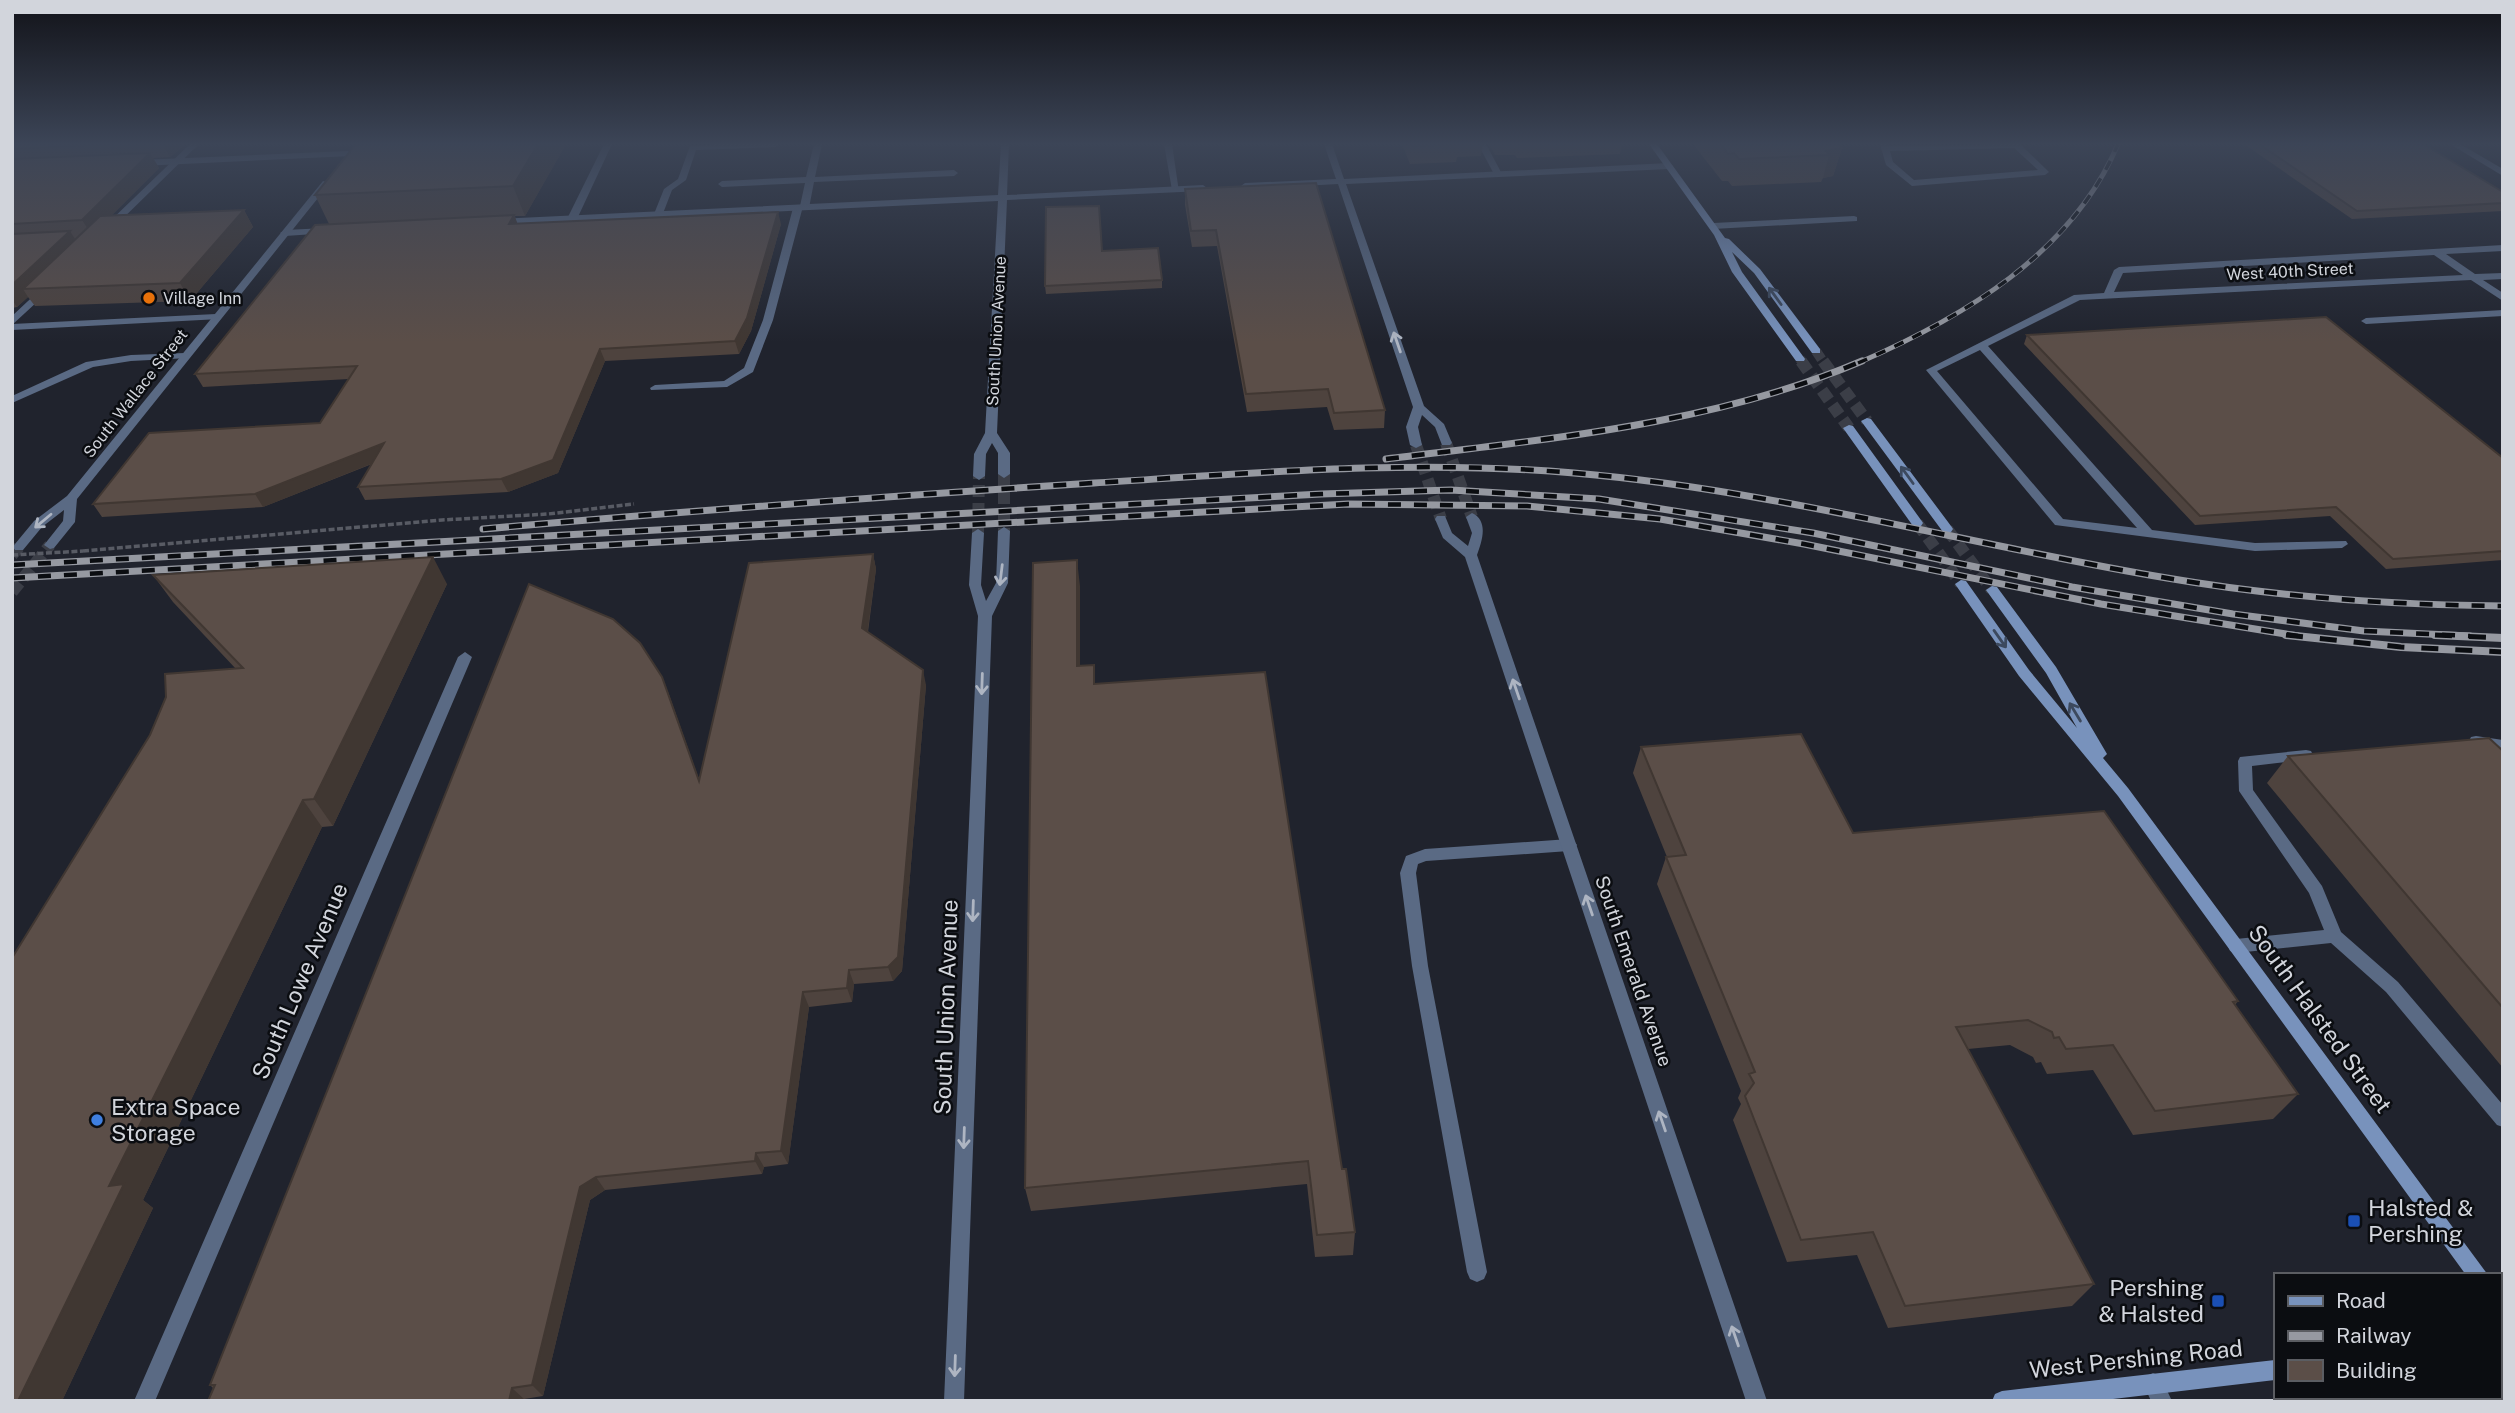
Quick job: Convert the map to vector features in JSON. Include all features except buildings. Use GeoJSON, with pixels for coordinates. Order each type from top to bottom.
{"type":"FeatureCollection","features":[{"type":"Feature","properties":{"kind":"main road"},"geometry":{"type":"LineString","coordinates":[[1701,210],[1716,231],[1737,272],[1800,359]]}},
{"type":"Feature","properties":{"kind":"main road"},"geometry":{"type":"LineString","coordinates":[[1716,231],[1757,271],[1816,351]]}},
{"type":"Feature","properties":{"kind":"main road"},"geometry":{"type":"LineString","coordinates":[[1867,421],[1947,529]]}},
{"type":"Feature","properties":{"kind":"main road"},"geometry":{"type":"LineString","coordinates":[[1849,428],[1917,523]]}},
{"type":"Feature","properties":{"kind":"main road","name":"South Halsted Street"},"geometry":{"type":"LineString","coordinates":[[1961,584],[2024,673],[2123,792],[2476,1273]]}},
{"type":"Feature","properties":{"kind":"main road","name":"South Halsted Street"},"geometry":{"type":"LineString","coordinates":[[1992,590],[2051,670],[2123,792]]}},
{"type":"Feature","properties":{"kind":"main road","name":"West Pershing Road"},"geometry":{"type":"LineString","coordinates":[[2002,1401],[2157,1392],[2274,1370]]}},
{"type":"Feature","properties":{"kind":"street"},"geometry":{"type":"LineString","coordinates":[[105,232],[127,210]]}},
{"type":"Feature","properties":{"kind":"street","name":"South Wallace Street"},"geometry":{"type":"LineString","coordinates":[[15,551],[38,524],[71,499],[304,210]]}},
{"type":"Feature","properties":{"kind":"street"},"geometry":{"type":"LineString","coordinates":[[572,219],[576,210]]}},
{"type":"Feature","properties":{"kind":"street"},"geometry":{"type":"LineString","coordinates":[[659,215],[661,210]]}},
{"type":"Feature","properties":{"kind":"street"},"geometry":{"type":"LineString","coordinates":[[488,223],[762,210]]}},
{"type":"Feature","properties":{"kind":"street"},"geometry":{"type":"LineString","coordinates":[[655,388],[727,384],[749,370],[768,320],[800,210]]}},
{"type":"Feature","properties":{"kind":"street","name":"South Union Avenue"},"geometry":{"type":"LineString","coordinates":[[979,476],[980,454],[991,433],[1002,210]]}},
{"type":"Feature","properties":{"kind":"street"},"geometry":{"type":"LineString","coordinates":[[1350,210],[1419,407],[1440,426],[1446,443]]}},
{"type":"Feature","properties":{"kind":"street"},"geometry":{"type":"LineString","coordinates":[[1716,231],[1854,219]]}},
{"type":"Feature","properties":{"kind":"street"},"geometry":{"type":"LineString","coordinates":[[285,233],[335,230]]}},
{"type":"Feature","properties":{"kind":"street"},"geometry":{"type":"LineString","coordinates":[[2108,296],[2119,270],[2503,248]]}},
{"type":"Feature","properties":{"kind":"street"},"geometry":{"type":"LineString","coordinates":[[2436,252],[2503,298]]}},
{"type":"Feature","properties":{"kind":"street","name":"West 40th Street"},"geometry":{"type":"LineString","coordinates":[[1982,345],[2078,297],[2503,276]]}},
{"type":"Feature","properties":{"kind":"street"},"geometry":{"type":"LineString","coordinates":[[12,325],[56,280]]}},
{"type":"Feature","properties":{"kind":"street"},"geometry":{"type":"LineString","coordinates":[[2366,321],[2503,313]]}},
{"type":"Feature","properties":{"kind":"street"},"geometry":{"type":"LineString","coordinates":[[12,325],[216,317]]}},
{"type":"Feature","properties":{"kind":"street"},"geometry":{"type":"LineString","coordinates":[[2148,533],[1982,345],[1931,370],[2059,522],[2255,547],[2342,544]]}},
{"type":"Feature","properties":{"kind":"street"},"geometry":{"type":"LineString","coordinates":[[12,400],[90,365],[131,358],[185,356]]}},
{"type":"Feature","properties":{"kind":"street"},"geometry":{"type":"LineString","coordinates":[[1416,445],[1412,427],[1419,407]]}},
{"type":"Feature","properties":{"kind":"street","name":"South Union Avenue"},"geometry":{"type":"LineString","coordinates":[[991,433],[1004,453],[1004,474]]}},
{"type":"Feature","properties":{"kind":"street","name":"South Wallace Street"},"geometry":{"type":"LineString","coordinates":[[50,545],[69,522],[71,499]]}},
{"type":"Feature","properties":{"kind":"street","name":"South Emerald Avenue"},"geometry":{"type":"LineString","coordinates":[[1471,555],[1478,533],[1472,517]]}},
{"type":"Feature","properties":{"kind":"street","name":"South Emerald Avenue"},"geometry":{"type":"LineString","coordinates":[[1441,519],[1447,535],[1471,555],[1757,1401]]}},
{"type":"Feature","properties":{"kind":"street","name":"South Union Avenue"},"geometry":{"type":"LineString","coordinates":[[985,615],[1002,583],[1004,531]]}},
{"type":"Feature","properties":{"kind":"street","name":"South Union Avenue"},"geometry":{"type":"LineString","coordinates":[[954,1401],[985,615],[975,584],[978,533]]}},
{"type":"Feature","properties":{"kind":"street","name":"South Lowe Avenue"},"geometry":{"type":"LineString","coordinates":[[145,1401],[465,657]]}},
{"type":"Feature","properties":{"kind":"street"},"geometry":{"type":"LineString","coordinates":[[2454,741],[2468,740],[2503,745]]}},
{"type":"Feature","properties":{"kind":"street"},"geometry":{"type":"LineString","coordinates":[[2329,753],[2245,761],[2246,792],[2316,890],[2334,936],[2392,987],[2503,1119]]}},
{"type":"Feature","properties":{"kind":"street"},"geometry":{"type":"LineString","coordinates":[[1476,1272],[1420,966],[1408,873],[1410,860],[1425,855],[1569,845]]}},
{"type":"Feature","properties":{"kind":"street"},"geometry":{"type":"LineString","coordinates":[[2236,946],[2334,936]]}},
{"type":"Feature","properties":{"kind":"path"},"geometry":{"type":"LineString","coordinates":[[15,551],[83,551],[442,520],[548,514],[634,504]]}},
{"type":"Feature","properties":{"kind":"tunnel"},"geometry":{"type":"LineString","coordinates":[[1816,351],[1824,363]]}},
{"type":"Feature","properties":{"kind":"tunnel"},"geometry":{"type":"LineString","coordinates":[[1800,359],[1803,363]]}},
{"type":"Feature","properties":{"kind":"tunnel"},"geometry":{"type":"LineString","coordinates":[[1801,361],[1849,428]]}},
{"type":"Feature","properties":{"kind":"tunnel"},"geometry":{"type":"LineString","coordinates":[[1823,361],[1867,421]]}},
{"type":"Feature","properties":{"kind":"tunnel"},"geometry":{"type":"LineString","coordinates":[[1446,443],[1472,517]]}},
{"type":"Feature","properties":{"kind":"tunnel"},"geometry":{"type":"LineString","coordinates":[[1416,445],[1441,519]]}},
{"type":"Feature","properties":{"kind":"tunnel"},"geometry":{"type":"LineString","coordinates":[[1004,474],[1004,531]]}},
{"type":"Feature","properties":{"kind":"tunnel"},"geometry":{"type":"LineString","coordinates":[[978,533],[979,476]]}},
{"type":"Feature","properties":{"kind":"tunnel"},"geometry":{"type":"LineString","coordinates":[[1917,523],[1961,584]]}},
{"type":"Feature","properties":{"kind":"tunnel"},"geometry":{"type":"LineString","coordinates":[[1947,529],[1992,590]]}},
{"type":"Feature","properties":{"kind":"tunnel"},"geometry":{"type":"LineString","coordinates":[[12,592],[50,545]]}},
{"type":"Feature","properties":{"kind":"tunnel"},"geometry":{"type":"LineString","coordinates":[[12,555],[19,547]]}},
{"type":"Feature","properties":{"kind":"railway"},"geometry":{"type":"LineString","coordinates":[[1858,363],[1974,303],[2010,278],[2043,250],[2079,210]]}},
{"type":"Feature","properties":{"kind":"railway"},"geometry":{"type":"LineString","coordinates":[[1386,459],[1567,436],[1688,415],[1805,383],[1862,361]]}},
{"type":"Feature","properties":{"kind":"railway"},"geometry":{"type":"LineString","coordinates":[[483,529],[865,499],[1274,472],[1394,467],[1514,469],[1649,481],[1724,492],[2093,565],[2209,585],[2334,599],[2503,606]]}},
{"type":"Feature","properties":{"kind":"railway"},"geometry":{"type":"LineString","coordinates":[[12,565],[1321,494],[1451,490],[1599,499],[1813,533],[2072,587],[2233,614],[2364,631],[2470,636]]}},
{"type":"Feature","properties":{"kind":"railway"},"geometry":{"type":"LineString","coordinates":[[12,578],[1348,504],[1527,506],[1660,519],[1804,544],[2101,604],[2298,636]]}},
{"type":"Feature","properties":{"kind":"railway"},"geometry":{"type":"LineString","coordinates":[[2286,635],[2401,647],[2503,652]]}},
{"type":"Feature","properties":{"kind":"railway"},"geometry":{"type":"LineString","coordinates":[[2435,635],[2503,638]]}},
{"type":"Feature","properties":{"kind":"place","name":"Village Inn"},"geometry":{"type":"Point","coordinates":[149,298]}},
{"type":"Feature","properties":{"kind":"place","name":"Extra Space Storage"},"geometry":{"type":"Point","coordinates":[97,1120]}},
{"type":"Feature","properties":{"kind":"place","name":"Halsted & Pershing"},"geometry":{"type":"Point","coordinates":[2354,1221]}},
{"type":"Feature","properties":{"kind":"place","name":"Pershing & Halsted"},"geometry":{"type":"Point","coordinates":[2218,1301]}}]}
